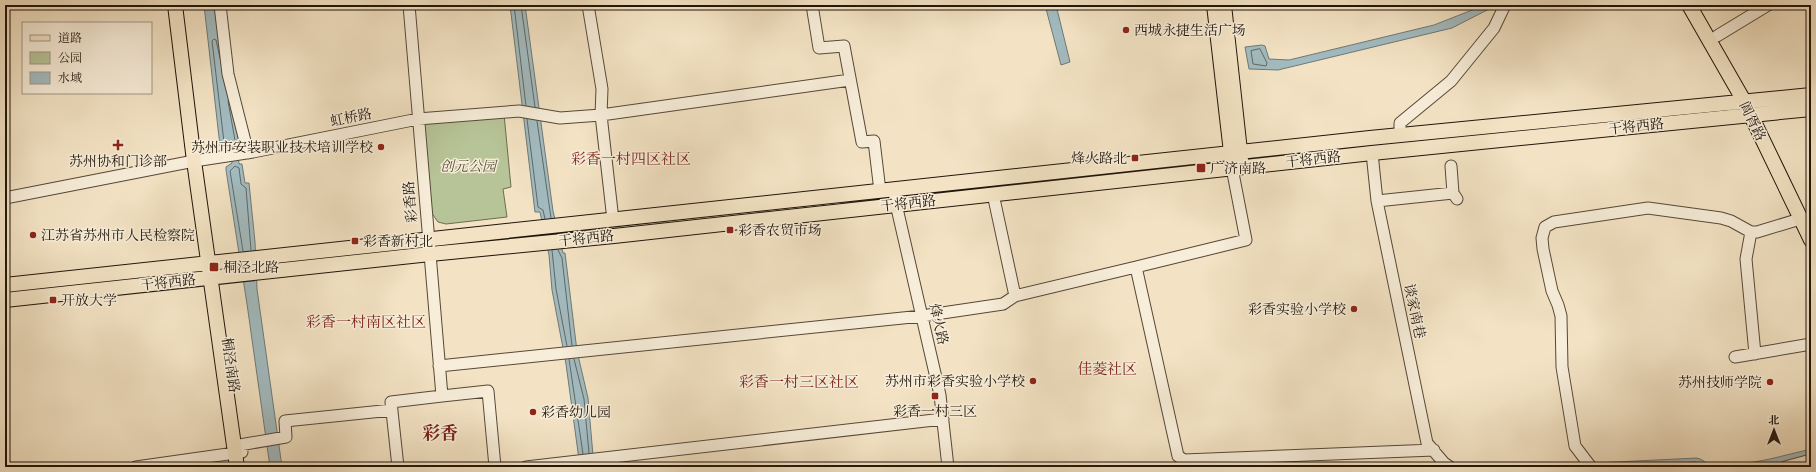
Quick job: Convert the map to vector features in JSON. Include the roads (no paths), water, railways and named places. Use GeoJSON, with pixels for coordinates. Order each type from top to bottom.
{"type":"FeatureCollection","features":[{"type":"Feature","properties":{"kind":"main road"},"geometry":{"type":"LineString","coordinates":[[175,5],[212,263]]}},
{"type":"Feature","properties":{"kind":"main road"},"geometry":{"type":"LineString","coordinates":[[184,5],[198,160]]}},
{"type":"Feature","properties":{"kind":"main road"},"geometry":{"type":"LineString","coordinates":[[1214,5],[1236,153]]}},
{"type":"Feature","properties":{"kind":"main road"},"geometry":{"type":"LineString","coordinates":[[1224,5],[1237,167]]}},
{"type":"Feature","properties":{"kind":"main road","name":"阊胥路"},"geometry":{"type":"LineString","coordinates":[[1689,5],[1749,100]]}},
{"type":"Feature","properties":{"kind":"main road","name":"阊胥路"},"geometry":{"type":"LineString","coordinates":[[1699,5],[1717,36],[1756,114],[1806,219],[1811,240]]}},
{"type":"Feature","properties":{"kind":"main road","name":"干将西路"},"geometry":{"type":"LineString","coordinates":[[5,286],[428,239],[1400,135],[1811,95]]}},
{"type":"Feature","properties":{"kind":"main road","name":"干将西路"},"geometry":{"type":"LineString","coordinates":[[5,300],[564,241],[1237,167],[1811,109]]}},
{"type":"Feature","properties":{"kind":"main road"},"geometry":{"type":"LineString","coordinates":[[1454,130],[1455,144]]}},
{"type":"Feature","properties":{"kind":"main road","name":"桐泾南路"},"geometry":{"type":"LineString","coordinates":[[212,263],[238,449],[245,467]]}},
{"type":"Feature","properties":{"kind":"main road","name":"桐泾南路"},"geometry":{"type":"LineString","coordinates":[[236,467],[238,449]]}},
{"type":"Feature","properties":{"kind":"street"},"geometry":{"type":"LineString","coordinates":[[220,5],[239,154]]}},
{"type":"Feature","properties":{"kind":"street","name":"彩香路"},"geometry":{"type":"LineString","coordinates":[[408,5],[442,396]]}},
{"type":"Feature","properties":{"kind":"street"},"geometry":{"type":"LineString","coordinates":[[588,5],[602,89],[601,115],[613,220]]}},
{"type":"Feature","properties":{"kind":"street"},"geometry":{"type":"LineString","coordinates":[[812,5],[819,48],[844,46],[850,80]]}},
{"type":"Feature","properties":{"kind":"street"},"geometry":{"type":"LineString","coordinates":[[1400,135],[1400,123],[1451,81],[1494,28],[1505,5]]}},
{"type":"Feature","properties":{"kind":"street"},"geometry":{"type":"LineString","coordinates":[[1717,36],[1768,5]]}},
{"type":"Feature","properties":{"kind":"street","name":"虹桥路"},"geometry":{"type":"LineString","coordinates":[[5,198],[418,119],[519,111],[560,118],[601,115],[850,80]]}},
{"type":"Feature","properties":{"kind":"street","name":"烽火路"},"geometry":{"type":"LineString","coordinates":[[850,80],[862,142],[874,141],[887,190],[896,204],[940,395],[944,419],[948,467]]}},
{"type":"Feature","properties":{"kind":"street","name":"谈家南巷"},"geometry":{"type":"LineString","coordinates":[[1372,153],[1377,201],[1428,443],[1444,463],[1450,467]]}},
{"type":"Feature","properties":{"kind":"street"},"geometry":{"type":"LineString","coordinates":[[1377,201],[1455,196],[1450,166]]}},
{"type":"Feature","properties":{"kind":"street"},"geometry":{"type":"LineString","coordinates":[[439,366],[922,316],[1003,304],[1014,296],[1246,240],[1237,167]]}},
{"type":"Feature","properties":{"kind":"street"},"geometry":{"type":"LineString","coordinates":[[993,194],[1014,296]]}},
{"type":"Feature","properties":{"kind":"street"},"geometry":{"type":"LineString","coordinates":[[1591,467],[1575,446],[1563,374],[1561,316],[1552,291],[1543,248],[1543,232],[1545,227],[1554,222],[1648,208],[1721,218],[1731,221],[1751,232],[1757,232],[1806,219]]}},
{"type":"Feature","properties":{"kind":"street"},"geometry":{"type":"LineString","coordinates":[[1751,232],[1746,259],[1755,354]]}},
{"type":"Feature","properties":{"kind":"street"},"geometry":{"type":"LineString","coordinates":[[1136,267],[1178,456],[1184,460],[1434,450]]}},
{"type":"Feature","properties":{"kind":"street"},"geometry":{"type":"LineString","coordinates":[[1735,357],[1811,344]]}},
{"type":"Feature","properties":{"kind":"street"},"geometry":{"type":"LineString","coordinates":[[398,467],[391,402],[488,391],[496,467]]}},
{"type":"Feature","properties":{"kind":"street"},"geometry":{"type":"LineString","coordinates":[[136,467],[238,449],[264,441],[286,438],[285,421],[392,410]]}},
{"type":"Feature","properties":{"kind":"street"},"geometry":{"type":"LineString","coordinates":[[526,467],[944,419]]}},
{"type":"Feature","properties":{"kind":"street"},"geometry":{"type":"LineString","coordinates":[[1785,467],[1811,460]]}},
{"type":"Feature","properties":{"kind":"water"},"geometry":{"type":"Polygon","coordinates":[[[204,5],[216,5],[240,148],[238,152],[239,164],[242,164],[245,183],[249,183],[255,242],[257,289],[282,467],[270,467],[226,170],[226,167],[232,163],[231,152],[220,146],[204,5]]]}},
{"type":"Feature","properties":{"kind":"water"},"geometry":{"type":"Polygon","coordinates":[[[510,5],[525,5],[553,211],[563,253],[565,253],[577,351],[588,398],[594,467],[580,467],[566,364],[552,290],[549,255],[540,212],[535,212],[510,5]]]}},
{"type":"Feature","properties":{"kind":"water"},"geometry":{"type":"Polygon","coordinates":[[[1045,5],[1056,5],[1070,62],[1061,65],[1045,5]]]}},
{"type":"Feature","properties":{"kind":"water"},"geometry":{"type":"Polygon","coordinates":[[[1485,5],[1497,5],[1452,28],[1278,70],[1249,69],[1245,47],[1262,45],[1265,46],[1269,59],[1289,60],[1434,25],[1485,5]]]}},
{"type":"Feature","properties":{"kind":"water"},"geometry":{"type":"Polygon","coordinates":[[[1811,449],[1811,458],[1775,467],[1728,467],[1770,459],[1811,449]]]}},
{"type":"Feature","properties":{"kind":"water"},"geometry":{"type":"Polygon","coordinates":[[[1697,458],[1712,465],[1712,467],[1564,467],[1575,464],[1697,458]]]}},
{"type":"Feature","properties":{"kind":"place","name":"西城永捷生活广场"},"geometry":{"type":"Point","coordinates":[1126,30]}},
{"type":"Feature","properties":{"kind":"place","name":"苏州协和门诊部"},"geometry":{"type":"Point","coordinates":[118,145]}},
{"type":"Feature","properties":{"kind":"place","name":"苏州市安装职业技术培训学校"},"geometry":{"type":"Point","coordinates":[381,147]}},
{"type":"Feature","properties":{"kind":"place","name":"烽火路北"},"geometry":{"type":"Point","coordinates":[1135,158]}},
{"type":"Feature","properties":{"kind":"place","name":"广济南路"},"geometry":{"type":"Point","coordinates":[1201,168]}},
{"type":"Feature","properties":{"kind":"place","name":"彩香农贸市场"},"geometry":{"type":"Point","coordinates":[730,230]}},
{"type":"Feature","properties":{"kind":"place","name":"江苏省苏州市人民检察院"},"geometry":{"type":"Point","coordinates":[33,235]}},
{"type":"Feature","properties":{"kind":"place","name":"彩香新村北"},"geometry":{"type":"Point","coordinates":[355,241]}},
{"type":"Feature","properties":{"kind":"place","name":"桐泾北路"},"geometry":{"type":"Point","coordinates":[214,267]}},
{"type":"Feature","properties":{"kind":"place","name":"开放大学"},"geometry":{"type":"Point","coordinates":[53,300]}},
{"type":"Feature","properties":{"kind":"place","name":"彩香实验小学校"},"geometry":{"type":"Point","coordinates":[1354,309]}},
{"type":"Feature","properties":{"kind":"place","name":"苏州市彩香实验小学校"},"geometry":{"type":"Point","coordinates":[1033,381]}},
{"type":"Feature","properties":{"kind":"place","name":"苏州技师学院"},"geometry":{"type":"Point","coordinates":[1770,382]}},
{"type":"Feature","properties":{"kind":"place","name":"彩香一村三区"},"geometry":{"type":"Point","coordinates":[935,396]}},
{"type":"Feature","properties":{"kind":"place","name":"彩香幼儿园"},"geometry":{"type":"Point","coordinates":[533,412]}},
{"type":"Feature","properties":{"kind":"district","name":"彩香一村四区社区"},"geometry":{"type":"Point","coordinates":[631,159]}},
{"type":"Feature","properties":{"kind":"district","name":"彩香一村南区社区"},"geometry":{"type":"Point","coordinates":[366,322]}},
{"type":"Feature","properties":{"kind":"district","name":"佳菱社区"},"geometry":{"type":"Point","coordinates":[1107,369]}},
{"type":"Feature","properties":{"kind":"district","name":"彩香一村三区社区"},"geometry":{"type":"Point","coordinates":[799,382]}},
{"type":"Feature","properties":{"kind":"district","name":"彩香"},"geometry":{"type":"Point","coordinates":[440,433]}},
{"type":"Feature","properties":{"kind":"park label","name":"创元公园"},"geometry":{"type":"Point","coordinates":[468,166]}}]}
